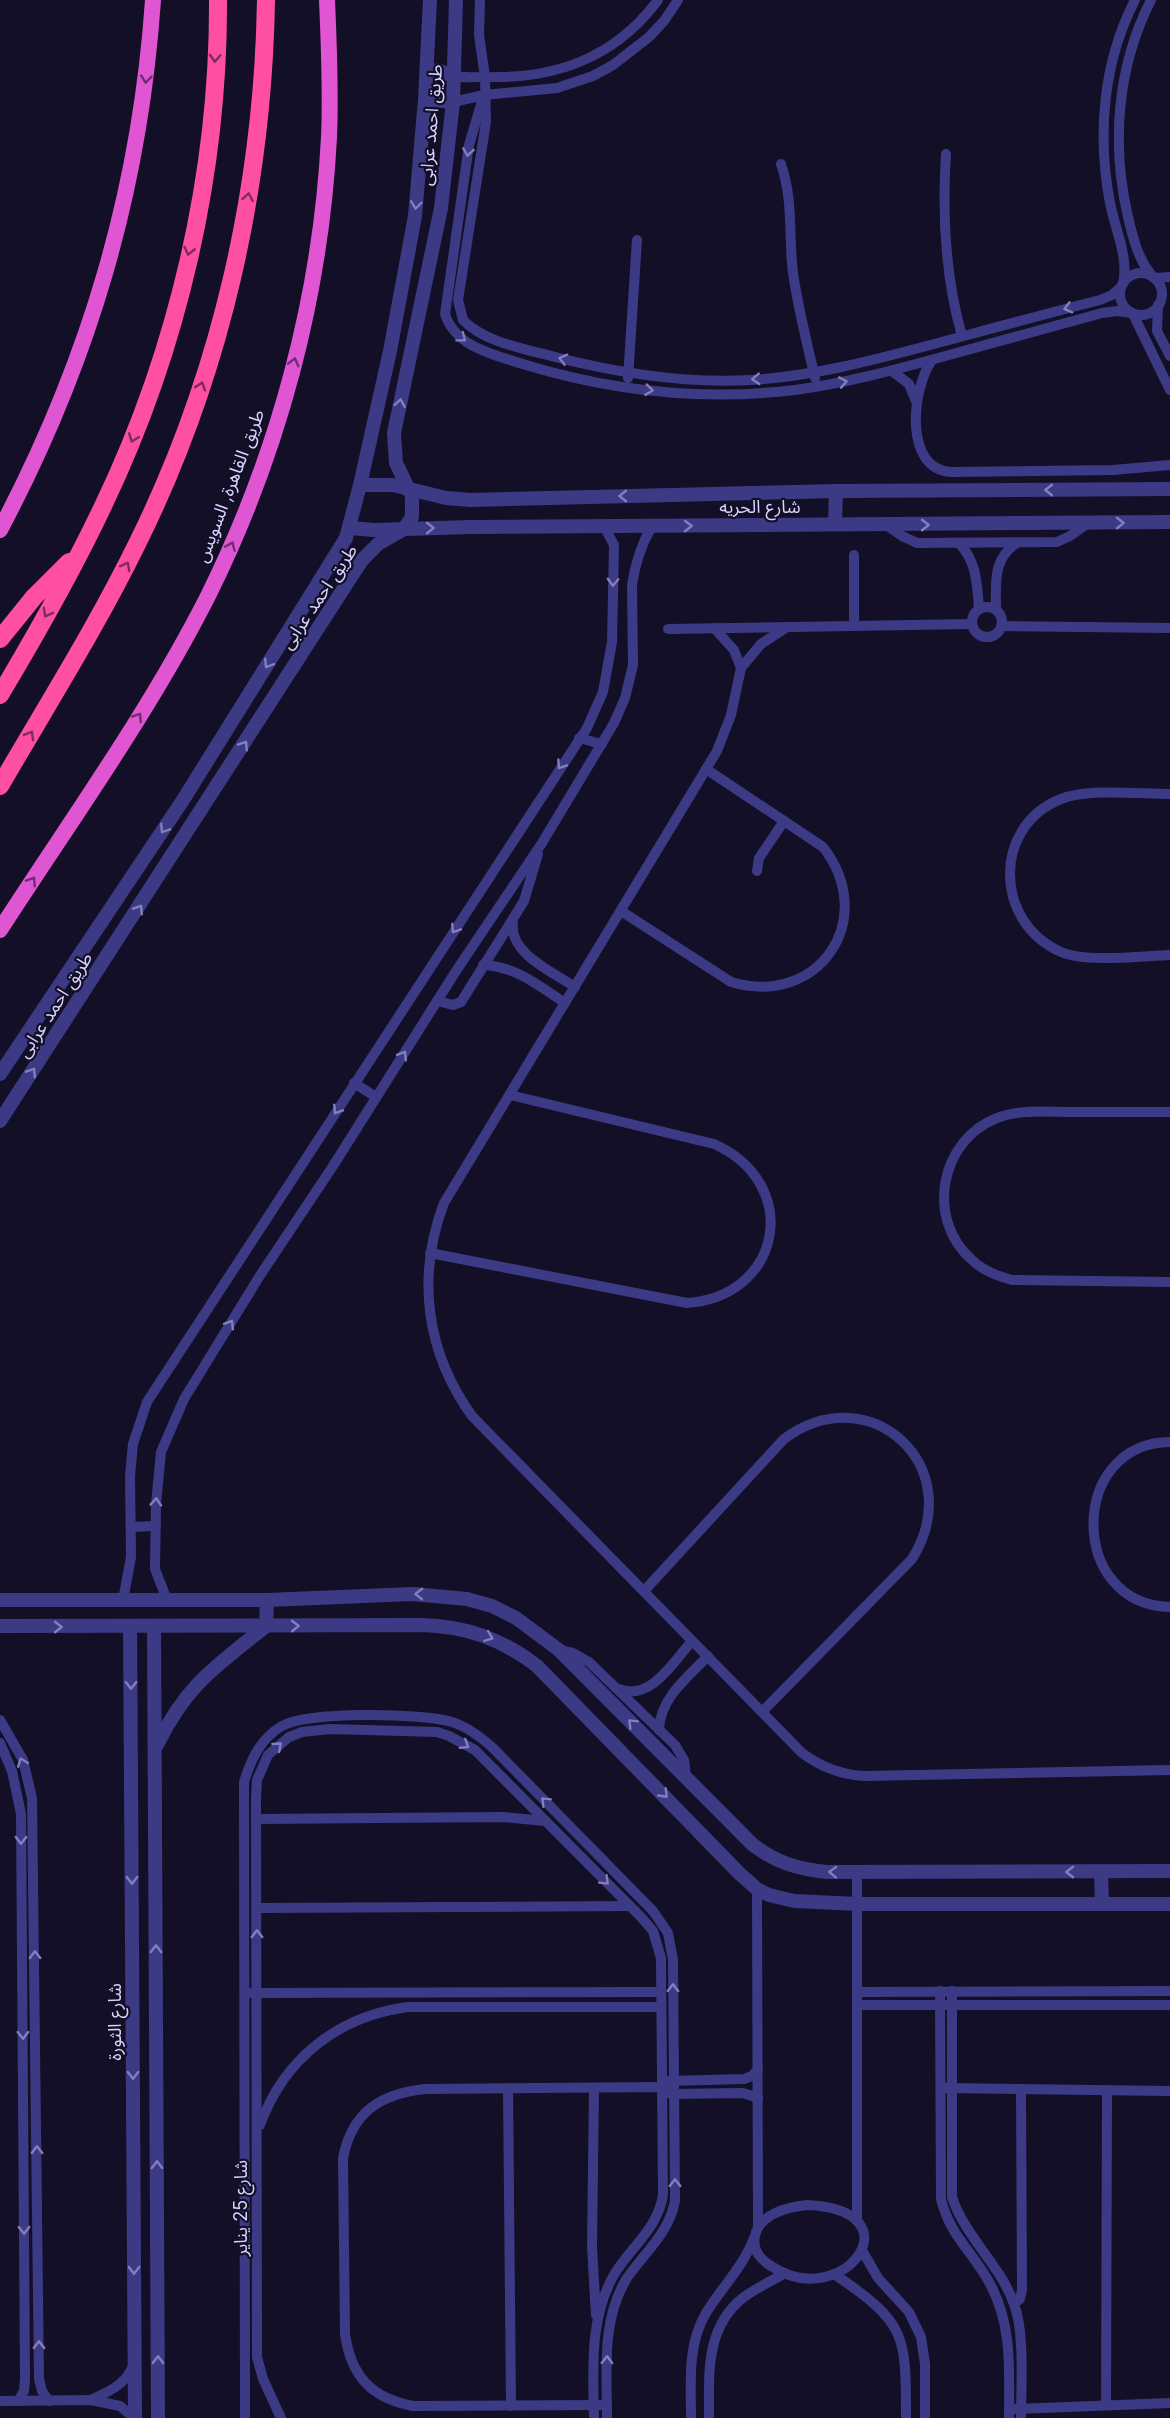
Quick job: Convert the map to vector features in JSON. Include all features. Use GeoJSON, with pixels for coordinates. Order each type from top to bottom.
{"type":"FeatureCollection","features":[{"type":"Feature","properties":{"kind":"highway"},"geometry":{"type":"LineString","coordinates":[[0,530],[28,476],[64,394],[108,266],[138,135],[153,0]]}},
{"type":"Feature","properties":{"kind":"highway"},"geometry":{"type":"LineString","coordinates":[[0,695],[82,551],[126,455],[146,403],[181,292],[196,222],[207,151],[214,80],[218,0]]}},
{"type":"Feature","properties":{"kind":"highway"},"geometry":{"type":"LineString","coordinates":[[0,786],[117,583],[159,497],[194,407],[223,315],[244,222],[259,126],[266,0]]}},
{"type":"Feature","properties":{"kind":"highway"},"geometry":{"type":"LineString","coordinates":[[266,30],[274,0]]}},
{"type":"Feature","properties":{"kind":"highway","name":"طريق القاهرة, السويس"},"geometry":{"type":"LineString","coordinates":[[0,930],[168,669],[226,558],[258,481],[284,402],[295,359],[312,282],[320,227],[329,137],[327,0]]}},
{"type":"Feature","properties":{"kind":"highway"},"geometry":{"type":"LineString","coordinates":[[0,639],[42,589],[82,551]]}},
{"type":"Feature","properties":{"kind":"street","name":"طريق احمد عرابى"},"geometry":{"type":"LineString","coordinates":[[0,1074],[183,800],[336,557],[350,528],[373,427],[413,226],[425,99],[430,0]]}},
{"type":"Feature","properties":{"kind":"street","name":"طريق احمد عرابى"},"geometry":{"type":"LineString","coordinates":[[0,1121],[362,560],[378,544],[404,528],[413,510],[409,489],[396,463],[394,433],[407,366],[434,254],[444,186],[453,102],[456,0]]}},
{"type":"Feature","properties":{"kind":"street"},"geometry":{"type":"LineString","coordinates":[[480,0],[479,35],[484,95],[469,146],[455,281],[460,313],[468,325],[495,338],[563,359],[628,372],[714,380],[774,378],[814,373],[864,362],[1101,300],[1112,295],[1136,274],[1170,277]]}},
{"type":"Feature","properties":{"kind":"street"},"geometry":{"type":"LineString","coordinates":[[427,70],[440,71],[453,76],[521,78],[558,71],[608,48],[637,25],[658,0]]}},
{"type":"Feature","properties":{"kind":"street"},"geometry":{"type":"LineString","coordinates":[[425,99],[453,102],[484,95],[557,88],[593,76],[632,52],[664,21],[678,0]]}},
{"type":"Feature","properties":{"kind":"street"},"geometry":{"type":"LineString","coordinates":[[1134,0],[1117,45],[1107,87],[1103,130],[1108,194],[1125,260],[1120,299],[1126,309],[1132,313],[1164,372],[1170,390]]}},
{"type":"Feature","properties":{"kind":"street"},"geometry":{"type":"LineString","coordinates":[[1151,0],[1131,50],[1122,90],[1118,132],[1125,203],[1139,257],[1162,292],[1157,331],[1170,356]]}},
{"type":"Feature","properties":{"kind":"street"},"geometry":{"type":"LineString","coordinates":[[650,11],[664,21]]}},
{"type":"Feature","properties":{"kind":"street"},"geometry":{"type":"LineString","coordinates":[[1117,45],[1131,50]]}},
{"type":"Feature","properties":{"kind":"street"},"geometry":{"type":"LineString","coordinates":[[1103,130],[1118,132]]}},
{"type":"Feature","properties":{"kind":"street"},"geometry":{"type":"LineString","coordinates":[[945,153],[946,261],[953,303],[962,336]]}},
{"type":"Feature","properties":{"kind":"street"},"geometry":{"type":"LineString","coordinates":[[781,164],[791,205],[793,271],[817,387]]}},
{"type":"Feature","properties":{"kind":"street"},"geometry":{"type":"LineString","coordinates":[[627,387],[637,240]]}},
{"type":"Feature","properties":{"kind":"street"},"geometry":{"type":"LineString","coordinates":[[455,281],[445,306],[448,322],[459,337],[490,352],[558,374],[627,387],[676,393],[724,394],[817,387],[892,371],[1102,313],[1117,311],[1150,313],[1170,297]]}},
{"type":"Feature","properties":{"kind":"street"},"geometry":{"type":"LineString","coordinates":[[448,322],[460,313]]}},
{"type":"Feature","properties":{"kind":"street"},"geometry":{"type":"LineString","coordinates":[[490,352],[495,338]]}},
{"type":"Feature","properties":{"kind":"street"},"geometry":{"type":"LineString","coordinates":[[932,360],[921,381],[917,404],[918,436],[922,455],[927,462],[942,471],[1120,470],[1170,465]]}},
{"type":"Feature","properties":{"kind":"street"},"geometry":{"type":"LineString","coordinates":[[892,371],[909,384],[917,404]]}},
{"type":"Feature","properties":{"kind":"street"},"geometry":{"type":"LineString","coordinates":[[373,427],[382,436],[386,437],[394,433]]}},
{"type":"Feature","properties":{"kind":"street","name":"شارع الحريه"},"geometry":{"type":"LineString","coordinates":[[360,485],[382,483],[446,498],[471,500],[836,491],[1170,489]]}},
{"type":"Feature","properties":{"kind":"street"},"geometry":{"type":"LineString","coordinates":[[835,524],[836,491]]}},
{"type":"Feature","properties":{"kind":"street"},"geometry":{"type":"LineString","coordinates":[[470,527],[471,500]]}},
{"type":"Feature","properties":{"kind":"street","name":"شارع الحريه"},"geometry":{"type":"LineString","coordinates":[[350,528],[374,530],[470,527],[1170,522]]}},
{"type":"Feature","properties":{"kind":"street"},"geometry":{"type":"LineString","coordinates":[[886,525],[917,543],[1017,543],[1057,542],[1087,524]]}},
{"type":"Feature","properties":{"kind":"street"},"geometry":{"type":"LineString","coordinates":[[123,1600],[131,1557],[130,1476],[133,1444],[147,1402],[587,728],[603,692],[612,642],[614,545],[604,526]]}},
{"type":"Feature","properties":{"kind":"street"},"geometry":{"type":"LineString","coordinates":[[166,1600],[155,1569],[161,1452],[184,1398],[259,1277],[542,843],[620,711],[633,665],[632,585],[640,549],[652,526]]}},
{"type":"Feature","properties":{"kind":"street"},"geometry":{"type":"LineString","coordinates":[[959,543],[975,569],[979,608]]}},
{"type":"Feature","properties":{"kind":"street"},"geometry":{"type":"LineString","coordinates":[[996,610],[997,569],[1006,551],[1017,543]]}},
{"type":"Feature","properties":{"kind":"street"},"geometry":{"type":"LineString","coordinates":[[854,555],[854,626]]}},
{"type":"Feature","properties":{"kind":"street"},"geometry":{"type":"LineString","coordinates":[[975,569],[997,569]]}},
{"type":"Feature","properties":{"kind":"street"},"geometry":{"type":"LineString","coordinates":[[988,606],[996,610],[1001,617],[1001,626],[996,634],[988,637],[979,635],[971,624],[972,615],[979,608],[988,606]]}},
{"type":"Feature","properties":{"kind":"street"},"geometry":{"type":"LineString","coordinates":[[668,629],[971,624]]}},
{"type":"Feature","properties":{"kind":"street"},"geometry":{"type":"LineString","coordinates":[[1001,626],[1170,628]]}},
{"type":"Feature","properties":{"kind":"street"},"geometry":{"type":"LineString","coordinates":[[787,627],[761,644],[741,668],[736,698],[726,732],[706,769],[444,1203],[430,1253],[427,1287],[432,1330],[445,1371],[472,1416],[810,1759],[828,1768],[856,1776],[1170,1770]]}},
{"type":"Feature","properties":{"kind":"street"},"geometry":{"type":"LineString","coordinates":[[714,628],[734,650],[741,668]]}},
{"type":"Feature","properties":{"kind":"street"},"geometry":{"type":"LineString","coordinates":[[579,738],[602,744]]}},
{"type":"Feature","properties":{"kind":"street"},"geometry":{"type":"LineString","coordinates":[[621,911],[731,982],[748,987],[783,986],[799,980],[814,971],[836,944],[844,919],[845,893],[834,861],[823,847],[706,769]]}},
{"type":"Feature","properties":{"kind":"street"},"geometry":{"type":"LineString","coordinates":[[1170,794],[1080,794],[1061,799],[1044,808],[1029,822],[1018,838],[1011,857],[1009,879],[1015,905],[1030,931],[1045,944],[1063,953],[1082,957],[1170,955]]}},
{"type":"Feature","properties":{"kind":"street"},"geometry":{"type":"LineString","coordinates":[[757,871],[759,858],[784,821]]}},
{"type":"Feature","properties":{"kind":"street"},"geometry":{"type":"LineString","coordinates":[[438,1001],[453,1005],[462,1002],[483,965],[514,919],[529,888],[542,843]]}},
{"type":"Feature","properties":{"kind":"street"},"geometry":{"type":"LineString","coordinates":[[514,919],[512,930],[514,941],[526,954],[575,987]]}},
{"type":"Feature","properties":{"kind":"street"},"geometry":{"type":"LineString","coordinates":[[516,972],[526,954]]}},
{"type":"Feature","properties":{"kind":"street"},"geometry":{"type":"LineString","coordinates":[[483,965],[516,972],[565,1004]]}},
{"type":"Feature","properties":{"kind":"street"},"geometry":{"type":"LineString","coordinates":[[354,1083],[376,1097]]}},
{"type":"Feature","properties":{"kind":"street"},"geometry":{"type":"LineString","coordinates":[[430,1253],[687,1303],[705,1302],[730,1292],[751,1276],[761,1261],[768,1244],[771,1227],[770,1209],[757,1176],[731,1151],[714,1144],[510,1095]]}},
{"type":"Feature","properties":{"kind":"street"},"geometry":{"type":"LineString","coordinates":[[1170,1112],[1027,1112],[997,1118],[970,1134],[960,1146],[946,1174],[944,1205],[952,1235],[960,1248],[971,1260],[997,1276],[1012,1280],[1170,1282]]}},
{"type":"Feature","properties":{"kind":"street"},"geometry":{"type":"LineString","coordinates":[[644,1592],[784,1439],[796,1430],[825,1419],[855,1418],[884,1428],[908,1447],[924,1472],[930,1502],[929,1517],[920,1546],[912,1559],[762,1712]]}},
{"type":"Feature","properties":{"kind":"street"},"geometry":{"type":"LineString","coordinates":[[1170,1442],[1158,1442],[1144,1447],[1118,1463],[1100,1488],[1095,1502],[1092,1525],[1095,1548],[1101,1563],[1119,1587],[1145,1603],[1170,1607]]}},
{"type":"Feature","properties":{"kind":"street"},"geometry":{"type":"LineString","coordinates":[[131,1527],[156,1526]]}},
{"type":"Feature","properties":{"kind":"street"},"geometry":{"type":"LineString","coordinates":[[0,1600],[267,1600],[413,1594],[467,1599],[492,1606],[516,1617],[559,1650],[752,1844],[777,1861],[805,1870],[857,1873],[1170,1871]]}},
{"type":"Feature","properties":{"kind":"street"},"geometry":{"type":"LineString","coordinates":[[156,1747],[169,1720],[186,1695],[206,1673],[266,1626],[267,1600]]}},
{"type":"Feature","properties":{"kind":"street"},"geometry":{"type":"LineString","coordinates":[[0,1626],[438,1626],[481,1634],[520,1653],[537,1666],[740,1874],[757,1889],[776,1898],[858,1904],[1170,1904]]}},
{"type":"Feature","properties":{"kind":"street","name":"شارع الثورة"},"geometry":{"type":"LineString","coordinates":[[130,1626],[135,2418]]}},
{"type":"Feature","properties":{"kind":"street"},"geometry":{"type":"LineString","coordinates":[[154,1626],[158,2418]]}},
{"type":"Feature","properties":{"kind":"street"},"geometry":{"type":"LineString","coordinates":[[617,1689],[636,1692],[653,1684],[692,1641]]}},
{"type":"Feature","properties":{"kind":"street"},"geometry":{"type":"LineString","coordinates":[[559,1650],[584,1659],[659,1730],[682,1755],[686,1777]]}},
{"type":"Feature","properties":{"kind":"street"},"geometry":{"type":"LineString","coordinates":[[659,1730],[662,1711],[668,1699],[708,1656]]}},
{"type":"Feature","properties":{"kind":"street"},"geometry":{"type":"LineString","coordinates":[[653,1684],[668,1699]]}},
{"type":"Feature","properties":{"kind":"street","name":"شارع 25 يناير"},"geometry":{"type":"LineString","coordinates":[[245,2418],[244,1782],[249,1765],[268,1736],[298,1719],[315,1716],[421,1717],[453,1722],[482,1738],[573,1829],[662,1921],[672,1946]]}},
{"type":"Feature","properties":{"kind":"street"},"geometry":{"type":"LineString","coordinates":[[0,1720],[23,1760],[29,1780],[32,1807],[39,2379],[42,2391],[49,2401]]}},
{"type":"Feature","properties":{"kind":"street","name":"شارع 25 يناير"},"geometry":{"type":"LineString","coordinates":[[281,2418],[262,2379],[257,2357],[256,1819],[257,1780],[268,1755],[289,1737],[316,1730],[421,1731],[449,1736],[475,1750],[630,1906],[653,1931],[660,1949]]}},
{"type":"Feature","properties":{"kind":"street"},"geometry":{"type":"LineString","coordinates":[[0,1743],[12,1771],[21,1814],[25,2379],[24,2391],[18,2401]]}},
{"type":"Feature","properties":{"kind":"street"},"geometry":{"type":"LineString","coordinates":[[642,1772],[659,1751]]}},
{"type":"Feature","properties":{"kind":"street"},"geometry":{"type":"LineString","coordinates":[[503,1817],[516,1807],[521,1796]]}},
{"type":"Feature","properties":{"kind":"street"},"geometry":{"type":"LineString","coordinates":[[256,1819],[503,1817],[545,1821]]}},
{"type":"Feature","properties":{"kind":"street"},"geometry":{"type":"LineString","coordinates":[[564,1840],[573,1829]]}},
{"type":"Feature","properties":{"kind":"street"},"geometry":{"type":"LineString","coordinates":[[576,1852],[585,1842]]}},
{"type":"Feature","properties":{"kind":"street"},"geometry":{"type":"LineString","coordinates":[[1101,1872],[1102,1904]]}},
{"type":"Feature","properties":{"kind":"street"},"geometry":{"type":"LineString","coordinates":[[757,1889],[756,2250],[763,2260],[785,2273],[814,2278],[834,2274],[856,2260],[862,2252],[864,2233],[857,2221],[857,1873]]}},
{"type":"Feature","properties":{"kind":"street"},"geometry":{"type":"LineString","coordinates":[[257,1908],[630,1906]]}},
{"type":"Feature","properties":{"kind":"street"},"geometry":{"type":"LineString","coordinates":[[594,2418],[594,2343],[601,2307],[615,2274],[651,2228],[661,2207],[660,1949],[672,1946],[675,2190],[673,2211],[664,2231],[627,2279],[613,2308],[607,2339],[607,2418]]}},
{"type":"Feature","properties":{"kind":"street"},"geometry":{"type":"LineString","coordinates":[[132,1972],[156,1972]]}},
{"type":"Feature","properties":{"kind":"street"},"geometry":{"type":"LineString","coordinates":[[940,1991],[941,2199],[950,2225],[988,2279],[1003,2314],[1009,2352],[1009,2414],[1106,2405],[1170,2403]]}},
{"type":"Feature","properties":{"kind":"street"},"geometry":{"type":"LineString","coordinates":[[952,1991],[952,2197],[964,2226],[998,2274],[1014,2303],[1020,2332],[1021,2413]]}},
{"type":"Feature","properties":{"kind":"street"},"geometry":{"type":"LineString","coordinates":[[858,1992],[1170,1991]]}},
{"type":"Feature","properties":{"kind":"street"},"geometry":{"type":"LineString","coordinates":[[407,1992],[408,2007]]}},
{"type":"Feature","properties":{"kind":"street"},"geometry":{"type":"LineString","coordinates":[[244,1993],[661,1992]]}},
{"type":"Feature","properties":{"kind":"street"},"geometry":{"type":"LineString","coordinates":[[858,2005],[1170,2005]]}},
{"type":"Feature","properties":{"kind":"street"},"geometry":{"type":"LineString","coordinates":[[257,2134],[266,2108],[279,2084],[296,2063],[315,2044],[362,2017],[388,2009],[408,2007],[661,2007]]}},
{"type":"Feature","properties":{"kind":"street"},"geometry":{"type":"LineString","coordinates":[[662,2087],[666,2082],[674,2080],[744,2079],[752,2076],[758,2070]]}},
{"type":"Feature","properties":{"kind":"street"},"geometry":{"type":"LineString","coordinates":[[607,2405],[413,2406],[396,2403],[379,2395],[365,2383],[355,2369],[348,2352],[345,2334],[343,2158],[350,2133],[365,2112],[386,2098],[411,2091],[662,2087],[674,2094],[743,2093],[758,2098]]}},
{"type":"Feature","properties":{"kind":"street"},"geometry":{"type":"LineString","coordinates":[[508,2088],[511,2406]]}},
{"type":"Feature","properties":{"kind":"street"},"geometry":{"type":"LineString","coordinates":[[594,2088],[592,2256],[596,2325]]}},
{"type":"Feature","properties":{"kind":"street"},"geometry":{"type":"LineString","coordinates":[[940,2088],[1170,2091]]}},
{"type":"Feature","properties":{"kind":"street"},"geometry":{"type":"LineString","coordinates":[[1014,2303],[1020,2299],[1022,2290],[1021,2089]]}},
{"type":"Feature","properties":{"kind":"street"},"geometry":{"type":"LineString","coordinates":[[1106,2405],[1107,2090]]}},
{"type":"Feature","properties":{"kind":"street"},"geometry":{"type":"LineString","coordinates":[[691,2418],[692,2363],[699,2328],[707,2312],[743,2262],[756,2233],[775,2213],[807,2205],[828,2208],[857,2221]]}},
{"type":"Feature","properties":{"kind":"street"},"geometry":{"type":"LineString","coordinates":[[245,2249],[257,2249]]}},
{"type":"Feature","properties":{"kind":"street"},"geometry":{"type":"LineString","coordinates":[[862,2252],[879,2278],[909,2312],[921,2337],[925,2364],[925,2418]]}},
{"type":"Feature","properties":{"kind":"street"},"geometry":{"type":"LineString","coordinates":[[709,2418],[712,2343],[720,2325],[730,2310],[744,2297],[785,2273]]}},
{"type":"Feature","properties":{"kind":"street"},"geometry":{"type":"LineString","coordinates":[[834,2274],[875,2302],[897,2329],[906,2362],[906,2418]]}},
{"type":"Feature","properties":{"kind":"street"},"geometry":{"type":"LineString","coordinates":[[91,2400],[119,2385],[128,2375],[135,2361]]}},
{"type":"Feature","properties":{"kind":"street"},"geometry":{"type":"LineString","coordinates":[[692,2363],[710,2363]]}},
{"type":"Feature","properties":{"kind":"street"},"geometry":{"type":"LineString","coordinates":[[25,2379],[39,2379]]}},
{"type":"Feature","properties":{"kind":"street"},"geometry":{"type":"LineString","coordinates":[[0,2401],[91,2400],[120,2406],[135,2418]]}}]}
